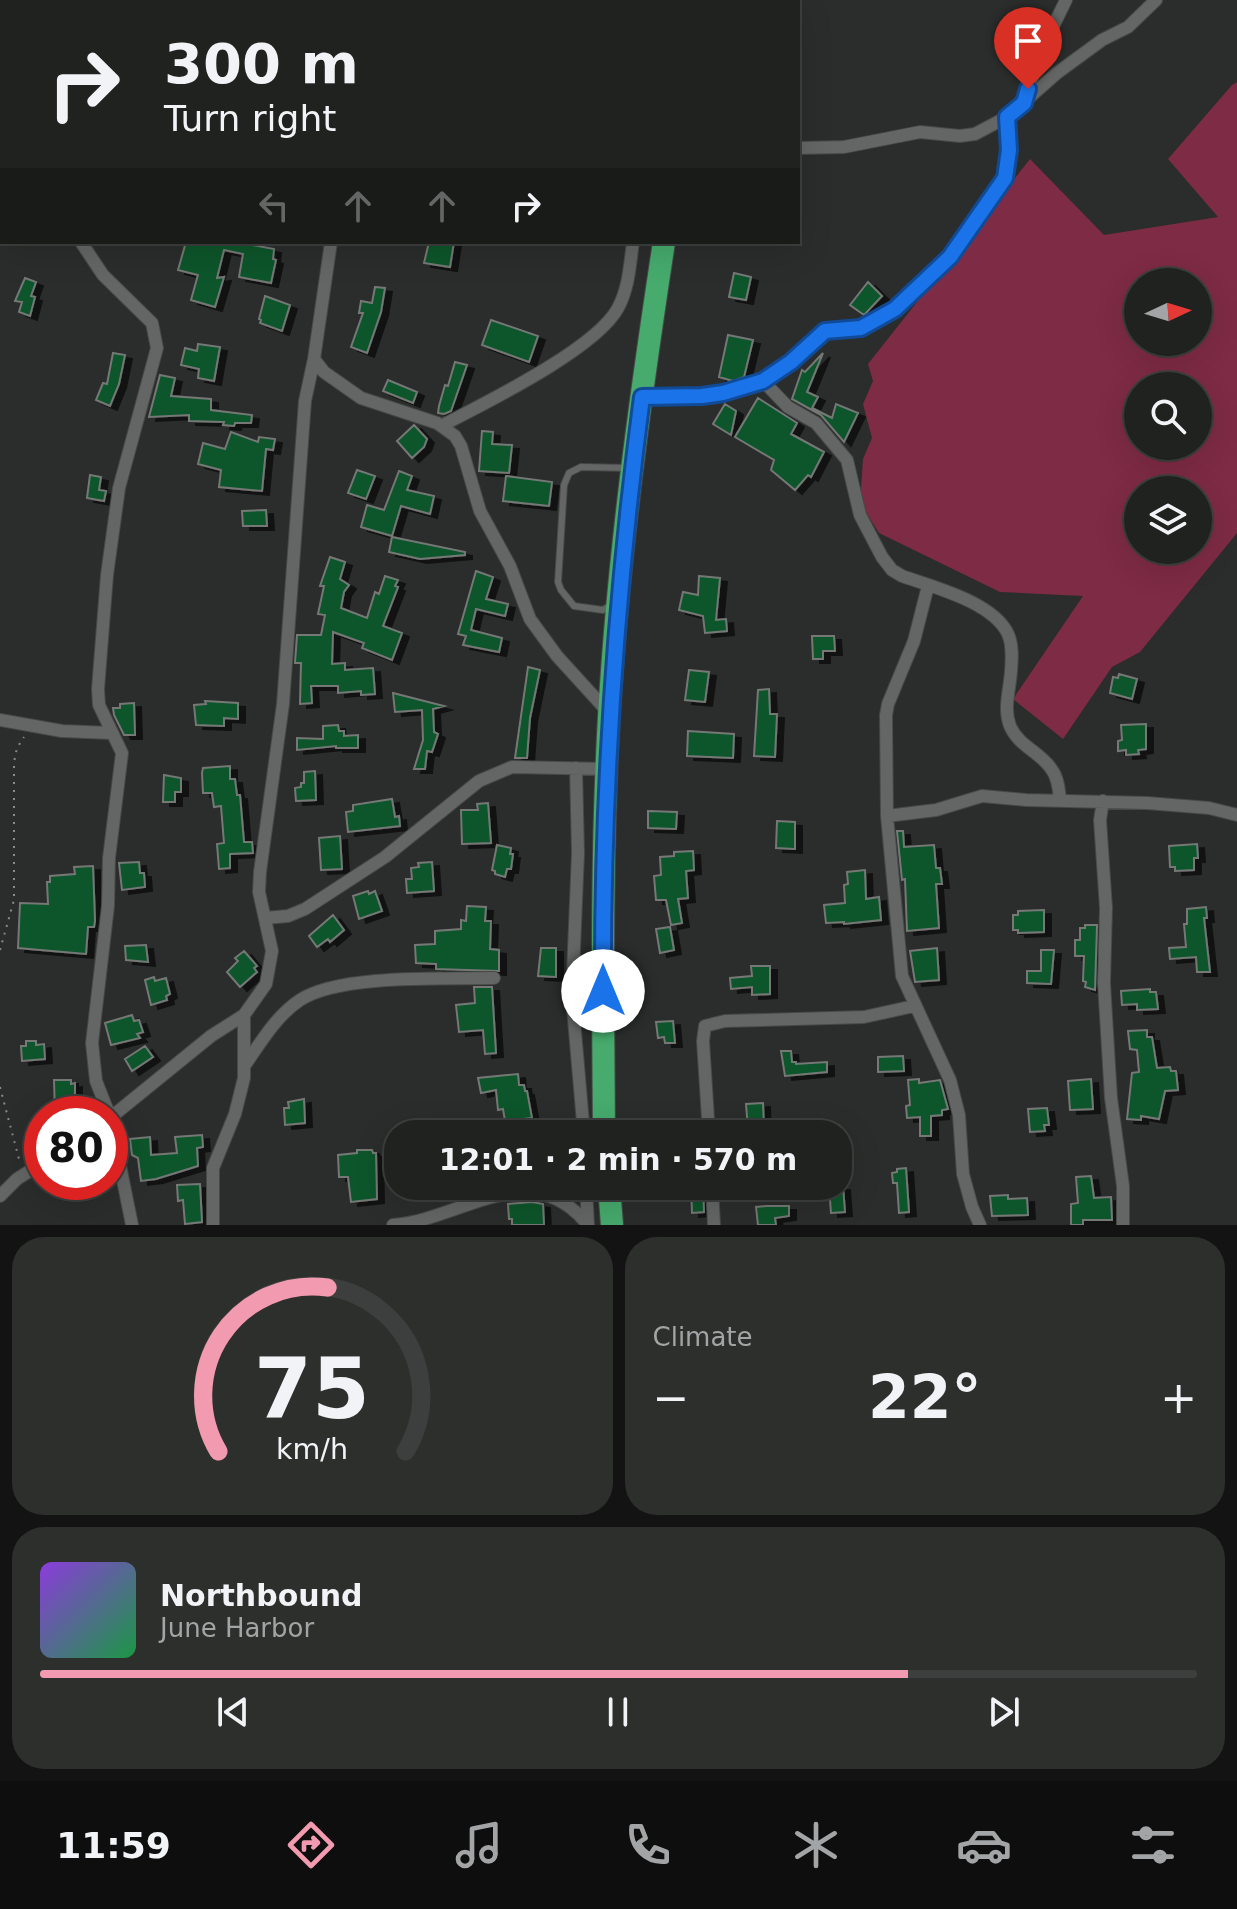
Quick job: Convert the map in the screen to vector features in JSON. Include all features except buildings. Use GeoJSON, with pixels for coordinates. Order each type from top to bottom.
{"type":"FeatureCollection","features":[{"type":"Feature","properties":{"kind":"highway"},"geometry":{"type":"LineString","coordinates":[[604,1120],[603,934],[609,714],[632,469],[664,244]]}},
{"type":"Feature","properties":{"kind":"highway"},"geometry":{"type":"LineString","coordinates":[[610,1200],[612,1225]]}},
{"type":"Feature","properties":{"kind":"street"},"geometry":{"type":"LineString","coordinates":[[1024,103],[1041,51],[1066,0]]}},
{"type":"Feature","properties":{"kind":"street"},"geometry":{"type":"LineString","coordinates":[[800,148],[844,147],[920,132],[968,135],[986,129],[1007,117],[1057,73],[1102,40],[1135,22],[1156,0]]}},
{"type":"Feature","properties":{"kind":"street"},"geometry":{"type":"LineString","coordinates":[[642,397],[702,396],[763,381],[791,362],[825,331],[861,328],[886,316],[950,257],[1005,178],[1009,150],[1007,117]]}},
{"type":"Feature","properties":{"kind":"street"},"geometry":{"type":"LineString","coordinates":[[82,244],[103,275],[152,323],[157,348],[119,488],[107,575],[98,689],[99,705],[119,746],[121,763],[110,844],[108,906],[92,1043],[96,1081],[102,1096]]}},
{"type":"Feature","properties":{"kind":"street"},"geometry":{"type":"LineString","coordinates":[[128,1102],[211,1036],[244,1015],[269,977],[272,951],[259,892],[260,872],[283,704],[305,401],[331,244]]}},
{"type":"Feature","properties":{"kind":"street"},"geometry":{"type":"LineString","coordinates":[[441,426],[533,377],[612,318],[625,293],[633,244]]}},
{"type":"Feature","properties":{"kind":"street"},"geometry":{"type":"LineString","coordinates":[[314,359],[324,372],[361,398],[441,426],[455,436],[461,446],[480,511],[510,566],[530,619],[557,656],[609,714]]}},
{"type":"Feature","properties":{"kind":"street"},"geometry":{"type":"LineString","coordinates":[[763,381],[788,407],[816,423],[847,460],[860,515],[892,570],[970,602],[997,619],[1008,634],[1012,662],[1007,718],[1016,737],[1054,772],[1060,799]]}},
{"type":"Feature","properties":{"kind":"street"},"geometry":{"type":"LineString","coordinates":[[928,586],[914,641],[888,704],[887,816],[902,976],[955,1097],[963,1174],[980,1225]]}},
{"type":"Feature","properties":{"kind":"street"},"geometry":{"type":"LineString","coordinates":[[0,720],[32,727],[111,733]]}},
{"type":"Feature","properties":{"kind":"street"},"geometry":{"type":"LineString","coordinates":[[265,918],[288,916],[305,909],[385,857],[479,781],[512,767],[607,769]]}},
{"type":"Feature","properties":{"kind":"street"},"geometry":{"type":"LineString","coordinates":[[576,768],[578,853],[572,997],[583,1120]]}},
{"type":"Feature","properties":{"kind":"street"},"geometry":{"type":"LineString","coordinates":[[887,816],[936,810],[978,796],[1209,808],[1237,815]]}},
{"type":"Feature","properties":{"kind":"street"},"geometry":{"type":"LineString","coordinates":[[1103,801],[1100,835],[1106,908],[1104,983],[1111,1098],[1123,1186],[1123,1225]]}},
{"type":"Feature","properties":{"kind":"street"},"geometry":{"type":"LineString","coordinates":[[245,1065],[275,1022],[301,999],[328,989],[377,980],[494,978]]}},
{"type":"Feature","properties":{"kind":"street"},"geometry":{"type":"LineString","coordinates":[[709,1120],[703,1041],[705,1026],[725,1021],[864,1017],[914,1006]]}},
{"type":"Feature","properties":{"kind":"street"},"geometry":{"type":"LineString","coordinates":[[213,1225],[213,1168],[235,1114],[244,1078],[244,1015]]}},
{"type":"Feature","properties":{"kind":"street"},"geometry":{"type":"LineString","coordinates":[[0,1196],[24,1175]]}},
{"type":"Feature","properties":{"kind":"street"},"geometry":{"type":"LineString","coordinates":[[393,1225],[454,1211],[492,1196],[518,1191],[564,1202],[588,1225]]}},
{"type":"Feature","properties":{"kind":"street"},"geometry":{"type":"LineString","coordinates":[[127,1200],[132,1225]]}},
{"type":"Feature","properties":{"kind":"street"},"geometry":{"type":"LineString","coordinates":[[587,1200],[588,1225]]}},
{"type":"Feature","properties":{"kind":"street"},"geometry":{"type":"LineString","coordinates":[[713,1200],[714,1225]]}},
{"type":"Feature","properties":{"kind":"lane"},"geometry":{"type":"LineString","coordinates":[[619,601],[603,610],[583,608],[574,606],[561,590],[558,582],[564,485],[569,473],[581,467],[632,469]]}},
{"type":"Feature","properties":{"kind":"path"},"geometry":{"type":"LineString","coordinates":[[0,950],[14,900],[15,754],[20,741],[32,727]]}},
{"type":"Feature","properties":{"kind":"path"},"geometry":{"type":"LineString","coordinates":[[0,1087],[24,1175]]}},
{"type":"Feature","properties":{"kind":"shaded area"},"geometry":{"type":"Polygon","coordinates":[[[1237,82],[1237,533],[1212,564],[1212,476],[1124,476],[1124,564],[1212,564],[1140,652],[1112,667],[1063,739],[1013,699],[1083,596],[1000,592],[879,533],[860,503],[863,459],[872,438],[863,404],[873,381],[868,364],[1030,159],[1104,235],[1218,217],[1168,159],[1237,82]]]}},
{"type":"Feature","properties":{"kind":"route"},"geometry":{"type":"LineString","coordinates":[[603,991],[609,714],[632,469],[642,397],[702,396],[763,381],[791,362],[825,331],[861,328],[895,309],[950,257],[1005,178],[1009,165],[1007,117],[1024,103],[1028,89]]}}]}
